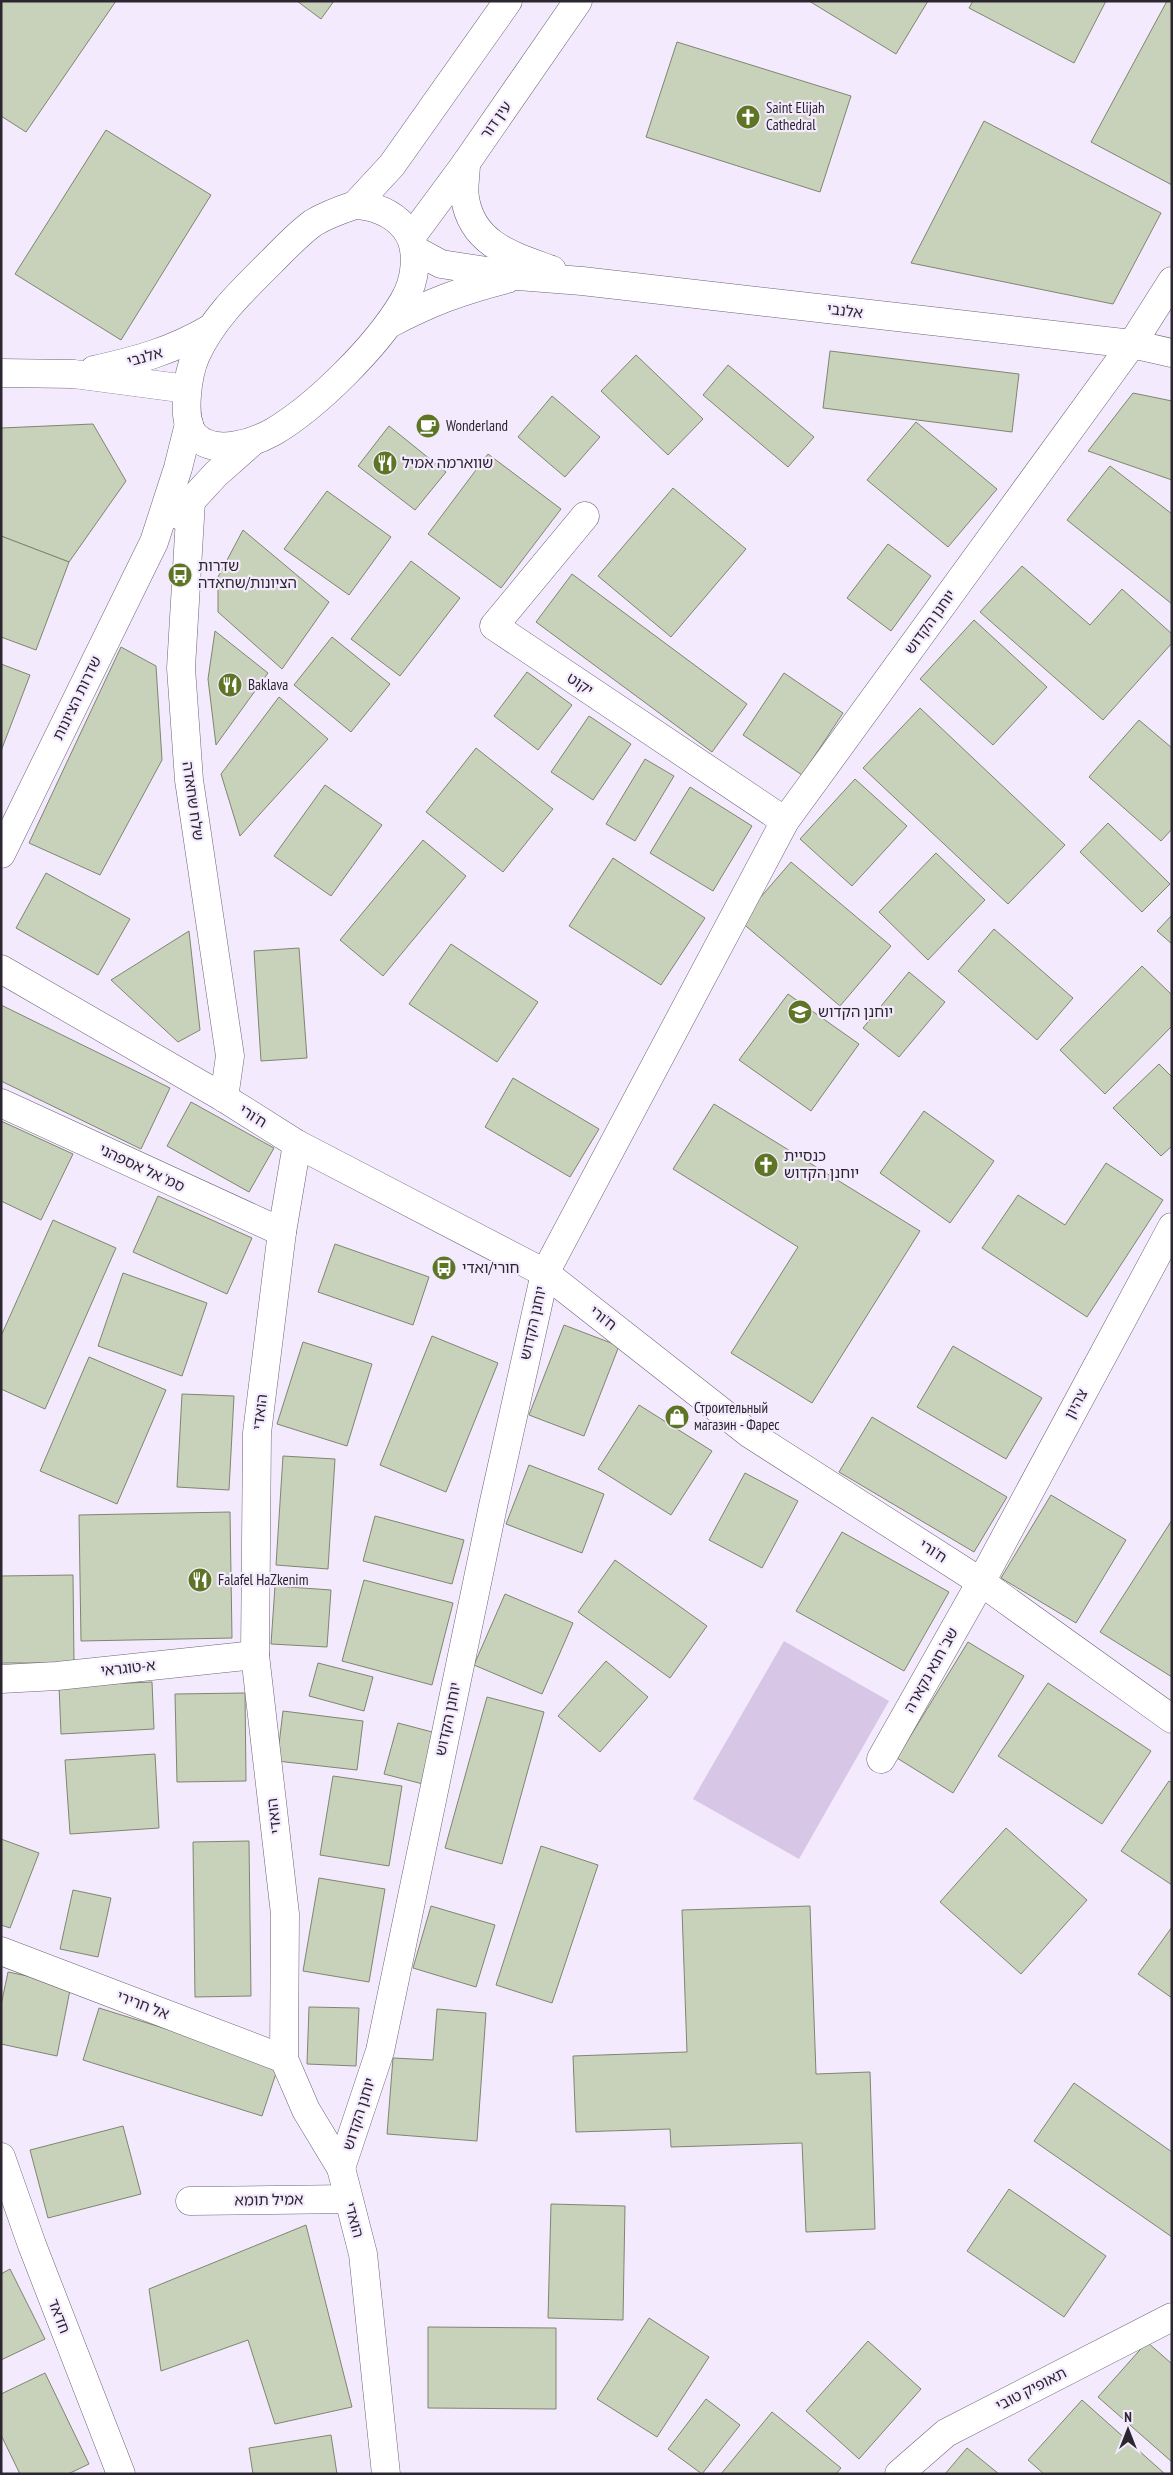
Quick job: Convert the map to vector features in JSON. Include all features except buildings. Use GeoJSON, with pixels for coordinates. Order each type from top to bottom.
{"type":"FeatureCollection","features":[{"type":"Feature","properties":{"kind":"street"},"geometry":{"type":"LineString","coordinates":[[211,328],[239,295],[295,238],[314,223],[334,212],[355,205],[392,166],[508,1]]}},
{"type":"Feature","properties":{"kind":"street","name":"עין דור"},"geometry":{"type":"LineString","coordinates":[[413,243],[578,1]]}},
{"type":"Feature","properties":{"kind":"street"},"geometry":{"type":"LineString","coordinates":[[466,163],[465,197],[471,221],[487,240],[510,254],[582,281]]}},
{"type":"Feature","properties":{"kind":"street","name":"אלנבי"},"geometry":{"type":"LineString","coordinates":[[355,205],[370,206],[384,211],[398,220],[413,243],[441,264],[518,276],[582,281],[1132,344],[1172,353]]}},
{"type":"Feature","properties":{"kind":"street"},"geometry":{"type":"LineString","coordinates":[[189,424],[195,436],[210,443],[230,447],[251,443],[274,431],[306,410],[355,363],[404,301],[410,286],[413,243]]}},
{"type":"Feature","properties":{"kind":"street","name":"אלנבי"},"geometry":{"type":"LineString","coordinates":[[385,326],[426,304],[457,292],[518,276]]}},
{"type":"Feature","properties":{"kind":"street","name":"יוחנן הקדוש"},"geometry":{"type":"LineString","coordinates":[[341,2168],[380,2052],[493,1506],[545,1273],[785,821],[1132,344],[1172,281]]}},
{"type":"Feature","properties":{"kind":"street","name":"אלנבי"},"geometry":{"type":"LineString","coordinates":[[74,374],[146,359],[189,341],[211,328]]}},
{"type":"Feature","properties":{"kind":"street","name":"שדרות הציונות"},"geometry":{"type":"LineString","coordinates":[[1,854],[154,542],[178,468],[189,424],[187,388],[195,357],[211,328]]}},
{"type":"Feature","properties":{"kind":"street","name":"אלנבי"},"geometry":{"type":"LineString","coordinates":[[1,373],[74,374],[187,388]]}},
{"type":"Feature","properties":{"kind":"street","name":"שדרות הציונות"},"geometry":{"type":"LineString","coordinates":[[154,542],[216,474],[251,443]]}},
{"type":"Feature","properties":{"kind":"street","name":"שלח שחאדה"},"geometry":{"type":"LineString","coordinates":[[191,501],[180,668],[188,780],[229,1047],[228,1079],[224,1098]]}},
{"type":"Feature","properties":{"kind":"street","name":"יקוט"},"geometry":{"type":"LineString","coordinates":[[585,516],[494,626],[785,821]]}},
{"type":"Feature","properties":{"kind":"street","name":"ח'ורי"},"geometry":{"type":"LineString","coordinates":[[1,969],[224,1098],[297,1144],[545,1273],[750,1434],[981,1582],[1172,1718]]}},
{"type":"Feature","properties":{"kind":"street","name":"סמ' אל אספהני"},"geometry":{"type":"LineString","coordinates":[[1,1103],[282,1232]]}},
{"type":"Feature","properties":{"kind":"street","name":"הואדי"},"geometry":{"type":"LineString","coordinates":[[297,1144],[282,1232],[257,1433],[255,1655],[285,1914],[284,2059],[306,2110],[341,2168],[363,2254],[386,2474]]}},
{"type":"Feature","properties":{"kind":"street","name":"צהיון"},"geometry":{"type":"LineString","coordinates":[[981,1582],[1172,1227]]}},
{"type":"Feature","properties":{"kind":"street","name":"שב' חנא נקארה"},"geometry":{"type":"LineString","coordinates":[[882,1759],[981,1582]]}},
{"type":"Feature","properties":{"kind":"street","name":"א-טוגראי"},"geometry":{"type":"LineString","coordinates":[[1,1678],[57,1676],[255,1655]]}},
{"type":"Feature","properties":{"kind":"street","name":"אל חרירי"},"geometry":{"type":"LineString","coordinates":[[1,1951],[284,2059]]}},
{"type":"Feature","properties":{"kind":"street","name":"חדאד"},"geometry":{"type":"LineString","coordinates":[[1,2157],[32,2245],[120,2474]]}},
{"type":"Feature","properties":{"kind":"street","name":"אמיל תומא"},"geometry":{"type":"LineString","coordinates":[[190,2201],[348,2199]]}},
{"type":"Feature","properties":{"kind":"street","name":"תאופיק טובי"},"geometry":{"type":"LineString","coordinates":[[899,2474],[946,2433],[1172,2318]]}},
{"type":"Feature","properties":{"kind":"shaded area"},"geometry":{"type":"Polygon","coordinates":[[[784,1641],[889,1701],[799,1859],[693,1799],[784,1641]]]}},
{"type":"Feature","properties":{"kind":"place","name":"Saint Elijah Cathedral"},"geometry":{"type":"Point","coordinates":[748,117]}},
{"type":"Feature","properties":{"kind":"place","name":"Wonderland"},"geometry":{"type":"Point","coordinates":[428,426]}},
{"type":"Feature","properties":{"kind":"place","name":"שווארמה אמיל"},"geometry":{"type":"Point","coordinates":[385,463]}},
{"type":"Feature","properties":{"kind":"place","name":"שדרות הציונות/שחאדה"},"geometry":{"type":"Point","coordinates":[180,575]}},
{"type":"Feature","properties":{"kind":"place","name":"Baklava"},"geometry":{"type":"Point","coordinates":[230,685]}},
{"type":"Feature","properties":{"kind":"place","name":"יוחנן הקדוש"},"geometry":{"type":"Point","coordinates":[800,1012]}},
{"type":"Feature","properties":{"kind":"place","name":"כנסיית יוחנן הקדוש"},"geometry":{"type":"Point","coordinates":[766,1165]}},
{"type":"Feature","properties":{"kind":"place","name":"חורי/ואדי"},"geometry":{"type":"Point","coordinates":[444,1268]}},
{"type":"Feature","properties":{"kind":"place","name":"Строительный магазин - Фарес"},"geometry":{"type":"Point","coordinates":[677,1417]}},
{"type":"Feature","properties":{"kind":"place","name":"Falafel HaZkenim"},"geometry":{"type":"Point","coordinates":[200,1580]}}]}
